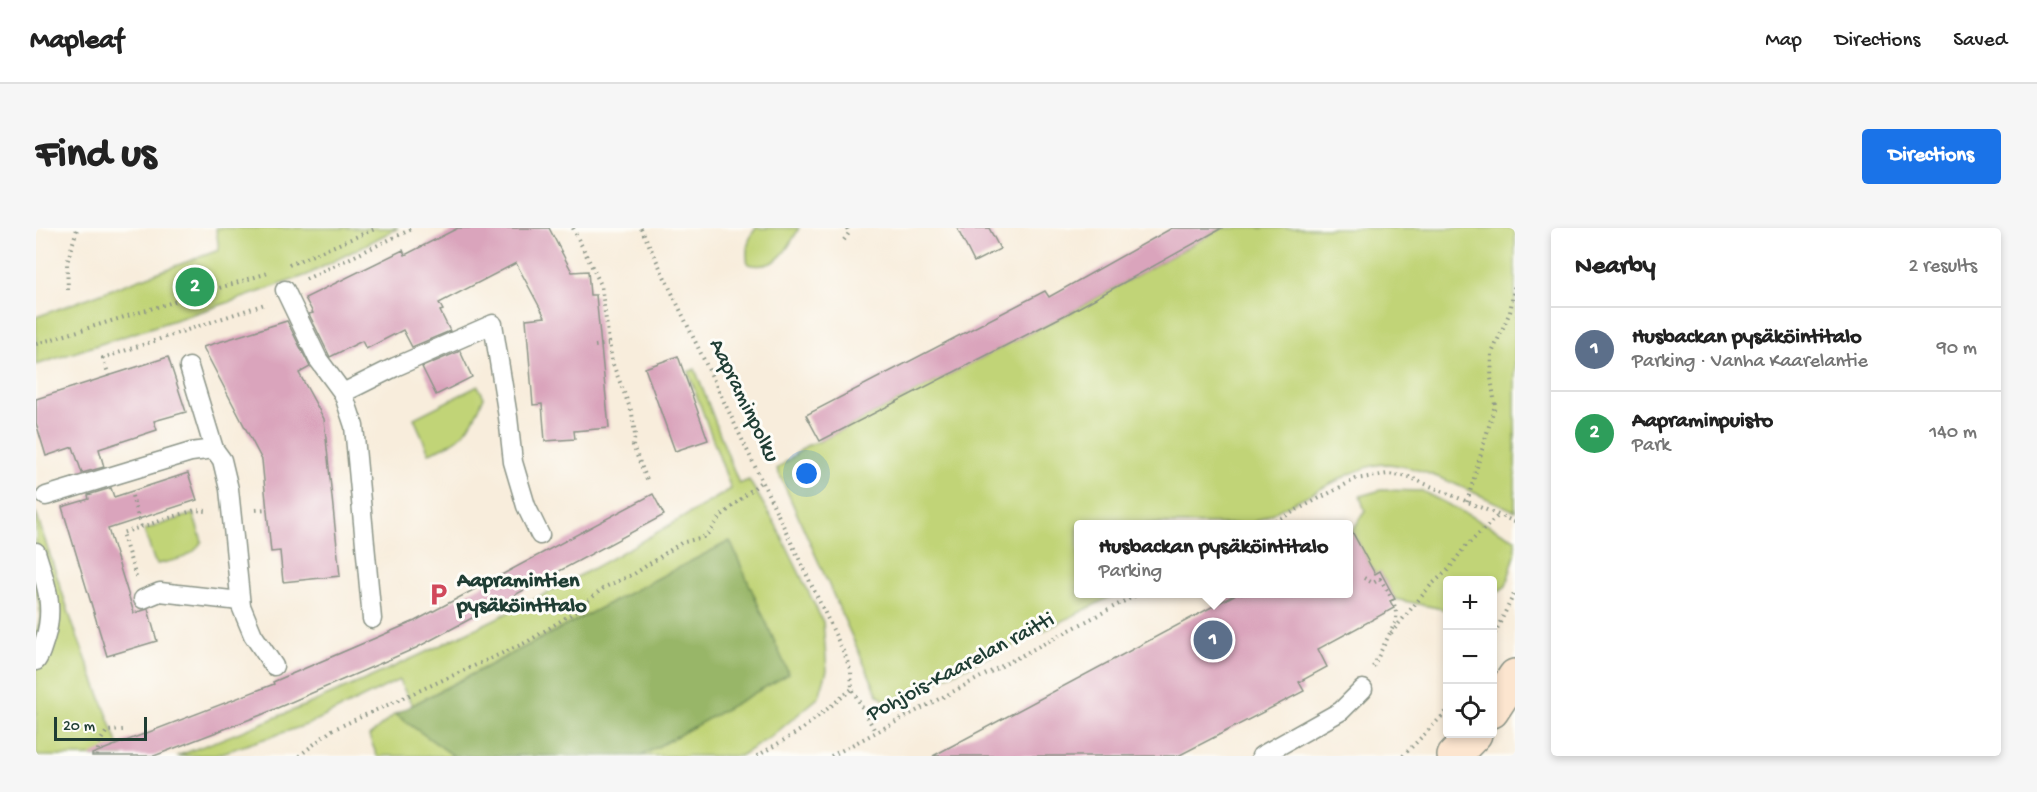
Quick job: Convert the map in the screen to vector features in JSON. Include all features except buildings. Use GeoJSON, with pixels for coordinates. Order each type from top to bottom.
{"type":"FeatureCollection","features":[{"type":"Feature","properties":{"kind":"main road"},"geometry":{"type":"LineString","coordinates":[[1497,703],[1515,676]]}},
{"type":"Feature","properties":{"kind":"main road"},"geometry":{"type":"LineString","coordinates":[[1454,756],[1471,738]]}},
{"type":"Feature","properties":{"kind":"lane"},"geometry":{"type":"LineString","coordinates":[[285,290],[318,359],[343,393],[354,426],[372,619]]}},
{"type":"Feature","properties":{"kind":"lane"},"geometry":{"type":"LineString","coordinates":[[343,393],[492,324],[508,417],[513,462],[526,506],[540,535]]}},
{"type":"Feature","properties":{"kind":"lane"},"geometry":{"type":"LineString","coordinates":[[189,367],[214,449],[222,460],[232,513],[240,602],[253,635],[274,666]]}},
{"type":"Feature","properties":{"kind":"lane"},"geometry":{"type":"LineString","coordinates":[[46,496],[191,452],[214,449]]}},
{"type":"Feature","properties":{"kind":"lane"},"geometry":{"type":"LineString","coordinates":[[36,552],[50,595],[50,623],[40,656],[36,661]]}},
{"type":"Feature","properties":{"kind":"lane"},"geometry":{"type":"LineString","coordinates":[[143,599],[160,592],[240,602]]}},
{"type":"Feature","properties":{"kind":"lane"},"geometry":{"type":"LineString","coordinates":[[1261,756],[1341,711],[1363,689]]}},
{"type":"Feature","properties":{"kind":"path"},"geometry":{"type":"LineString","coordinates":[[68,290],[67,263],[77,228]]}},
{"type":"Feature","properties":{"kind":"path"},"geometry":{"type":"LineString","coordinates":[[36,344],[274,271],[377,228]]}},
{"type":"Feature","properties":{"kind":"path"},"geometry":{"type":"LineString","coordinates":[[109,376],[103,358],[265,304],[285,290],[414,228]]}},
{"type":"Feature","properties":{"kind":"path"},"geometry":{"type":"LineString","coordinates":[[573,228],[601,285],[612,363],[632,413],[635,435],[633,446],[648,482]]}},
{"type":"Feature","properties":{"kind":"path","name":"Aapraminpolku"},"geometry":{"type":"LineString","coordinates":[[641,228],[764,480],[845,655],[851,672],[852,689],[875,731]]}},
{"type":"Feature","properties":{"kind":"path"},"geometry":{"type":"LineString","coordinates":[[844,240],[849,233],[847,228]]}},
{"type":"Feature","properties":{"kind":"path"},"geometry":{"type":"LineString","coordinates":[[274,271],[285,290]]}},
{"type":"Feature","properties":{"kind":"path"},"geometry":{"type":"LineString","coordinates":[[1467,502],[1495,405],[1491,378],[1492,353],[1510,312],[1515,283]]}},
{"type":"Feature","properties":{"kind":"path"},"geometry":{"type":"LineString","coordinates":[[595,346],[609,344]]}},
{"type":"Feature","properties":{"kind":"path"},"geometry":{"type":"LineString","coordinates":[[1279,520],[1356,479],[1388,474],[1409,477],[1515,522]]}},
{"type":"Feature","properties":{"kind":"path"},"geometry":{"type":"LineString","coordinates":[[299,756],[332,730],[527,642],[570,615],[605,587],[634,574],[681,543],[703,537],[710,532],[720,517],[764,480]]}},
{"type":"Feature","properties":{"kind":"path"},"geometry":{"type":"LineString","coordinates":[[143,599],[122,533],[195,510],[232,513]]}},
{"type":"Feature","properties":{"kind":"path"},"geometry":{"type":"LineString","coordinates":[[1391,633],[1431,585],[1449,569],[1464,548],[1499,515]]}},
{"type":"Feature","properties":{"kind":"path"},"geometry":{"type":"LineString","coordinates":[[1363,689],[1391,633],[1397,613],[1393,600],[1380,579],[1373,583],[1364,578]]}},
{"type":"Feature","properties":{"kind":"path"},"geometry":{"type":"LineString","coordinates":[[1496,630],[1515,592]]}},
{"type":"Feature","properties":{"kind":"path","name":"Pohjois-Kaarelan raitti"},"geometry":{"type":"LineString","coordinates":[[831,756],[1130,598]]}},
{"type":"Feature","properties":{"kind":"path"},"geometry":{"type":"LineString","coordinates":[[757,756],[801,730],[852,689]]}},
{"type":"Feature","properties":{"kind":"path"},"geometry":{"type":"LineString","coordinates":[[1404,756],[1443,715]]}},
{"type":"Feature","properties":{"kind":"path"},"geometry":{"type":"LineString","coordinates":[[97,756],[99,743],[107,731],[123,730]]}},
{"type":"Feature","properties":{"kind":"green space"},"geometry":{"type":"Polygon","coordinates":[[[216,228],[398,228],[307,275],[36,365],[36,317],[219,250],[216,228]]]}},
{"type":"Feature","properties":{"kind":"green space"},"geometry":{"type":"Polygon","coordinates":[[[756,228],[799,228],[780,257],[774,262],[758,266],[748,264],[747,254],[749,240],[756,228]]]}},
{"type":"Feature","properties":{"kind":"green space"},"geometry":{"type":"Polygon","coordinates":[[[1222,228],[1515,228],[1515,511],[1434,476],[1386,464],[1372,466],[1350,474],[1259,520],[1074,520],[1074,598],[1108,598],[1023,641],[888,703],[878,695],[777,469],[806,446],[820,441],[1069,313],[1222,228]]]}},
{"type":"Feature","properties":{"kind":"green space"},"geometry":{"type":"Polygon","coordinates":[[[695,369],[739,484],[749,480],[776,525],[823,622],[827,670],[819,697],[771,737],[740,756],[641,756],[788,674],[730,541],[412,705],[399,680],[309,724],[216,755],[177,756],[338,692],[456,638],[585,573],[731,489],[688,372],[695,369]]]}},
{"type":"Feature","properties":{"kind":"green space"},"geometry":{"type":"Polygon","coordinates":[[[478,386],[484,397],[470,426],[450,444],[429,453],[414,418],[478,386]]]}},
{"type":"Feature","properties":{"kind":"green space"},"geometry":{"type":"Polygon","coordinates":[[[1381,490],[1422,491],[1515,539],[1515,555],[1506,586],[1497,592],[1497,576],[1443,576],[1443,609],[1395,599],[1380,572],[1375,574],[1353,533],[1365,511],[1360,496],[1381,490]]]}},
{"type":"Feature","properties":{"kind":"green space"},"geometry":{"type":"Polygon","coordinates":[[[36,513],[73,625],[123,756],[36,756],[36,634],[41,615],[36,588],[36,513]]]}},
{"type":"Feature","properties":{"kind":"green space"},"geometry":{"type":"Polygon","coordinates":[[[193,514],[202,541],[198,547],[183,558],[157,564],[144,530],[193,514]]]}},
{"type":"Feature","properties":{"kind":"green space"},"geometry":{"type":"Polygon","coordinates":[[[730,541],[789,674],[641,756],[454,756],[395,714],[730,541]]]}},
{"type":"Feature","properties":{"kind":"green space"},"geometry":{"type":"Polygon","coordinates":[[[395,714],[454,756],[377,756],[369,736],[395,714]]]}},
{"type":"Feature","properties":{"kind":"place","name":"Aapraminpuisto"},"geometry":{"type":"Point","coordinates":[195,287]}},
{"type":"Feature","properties":{"kind":"place","name":"Aapramintien pysäköintitalo"},"geometry":{"type":"Point","coordinates":[439,595]}},
{"type":"Feature","properties":{"kind":"place","name":"Husbackan pysäköintitalo"},"geometry":{"type":"Point","coordinates":[1213,640]}}]}
